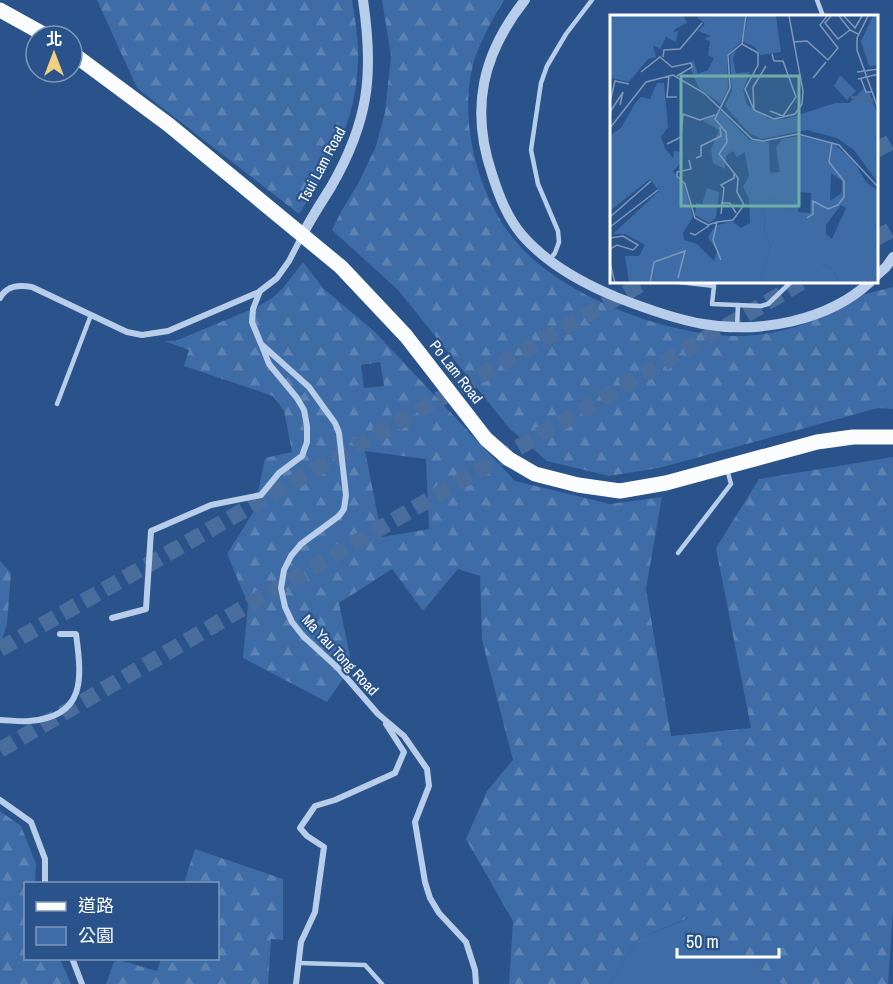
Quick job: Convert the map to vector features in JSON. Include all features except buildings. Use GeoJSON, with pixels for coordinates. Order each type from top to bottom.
{"type":"FeatureCollection","features":[{"type":"Feature","properties":{"kind":"main road"},"geometry":{"type":"LineString","coordinates":[[0,10],[25,24]]}},
{"type":"Feature","properties":{"kind":"main road","name":"Po Lam Road"},"geometry":{"type":"LineString","coordinates":[[84,62],[169,125],[340,267],[392,321],[486,439],[509,459],[535,474],[578,485],[620,491],[666,483],[817,442],[853,437],[893,437]]}},
{"type":"Feature","properties":{"kind":"street","name":"Tsui Lam Road"},"geometry":{"type":"LineString","coordinates":[[303,234],[340,168],[354,138],[363,108],[369,57],[363,0]]}},
{"type":"Feature","properties":{"kind":"street"},"geometry":{"type":"LineString","coordinates":[[525,0],[505,29],[488,68],[481,100],[481,132],[483,150],[503,207],[522,235],[549,260],[574,278],[629,302],[669,316],[704,324],[737,327],[799,320],[832,306],[867,284]]}},
{"type":"Feature","properties":{"kind":"street"},"geometry":{"type":"LineString","coordinates":[[0,298],[3,292],[11,287],[20,285],[32,287],[127,332],[155,335],[168,332],[260,291],[277,279],[303,234]]}},
{"type":"Feature","properties":{"kind":"street"},"geometry":{"type":"LineString","coordinates":[[878,274],[893,257]]}},
{"type":"Feature","properties":{"kind":"street"},"geometry":{"type":"LineString","coordinates":[[112,618],[146,609],[152,531],[211,505],[261,495],[279,473],[302,456],[307,442],[304,410],[269,364],[252,322],[260,291]]}},
{"type":"Feature","properties":{"kind":"street","name":"Ma Yau Tong Road"},"geometry":{"type":"LineString","coordinates":[[261,344],[309,387],[335,423],[339,433],[346,495],[344,509],[339,516],[301,544],[291,556],[284,570],[281,588],[285,607],[292,622],[303,636],[338,668],[378,714],[404,735],[427,769],[429,786],[415,822],[424,882],[439,913],[466,942],[475,970],[476,984]]}},
{"type":"Feature","properties":{"kind":"street"},"geometry":{"type":"LineString","coordinates":[[0,720],[27,722],[51,717],[61,712],[76,696],[81,674],[76,634],[60,634]]}},
{"type":"Feature","properties":{"kind":"street"},"geometry":{"type":"LineString","coordinates":[[296,984],[301,942],[315,912],[324,847],[307,836],[300,828],[315,806],[335,800],[395,773],[404,752],[378,714]]}},
{"type":"Feature","properties":{"kind":"street"},"geometry":{"type":"LineString","coordinates":[[0,800],[31,822],[45,859],[45,882]]}},
{"type":"Feature","properties":{"kind":"street"},"geometry":{"type":"LineString","coordinates":[[73,960],[82,984]]}},
{"type":"Feature","properties":{"kind":"lane"},"geometry":{"type":"LineString","coordinates":[[549,260],[555,254],[559,242],[558,231],[538,184],[531,150],[541,83],[547,66],[566,34],[592,0]]}},
{"type":"Feature","properties":{"kind":"lane"},"geometry":{"type":"LineString","coordinates":[[817,0],[823,15]]}},
{"type":"Feature","properties":{"kind":"lane"},"geometry":{"type":"LineString","coordinates":[[696,284],[714,286],[712,304],[760,306],[768,304],[789,284]]}},
{"type":"Feature","properties":{"kind":"lane"},"geometry":{"type":"LineString","coordinates":[[737,327],[738,305]]}},
{"type":"Feature","properties":{"kind":"lane"},"geometry":{"type":"LineString","coordinates":[[57,404],[91,315]]}},
{"type":"Feature","properties":{"kind":"lane"},"geometry":{"type":"LineString","coordinates":[[678,553],[731,484],[726,467]]}},
{"type":"Feature","properties":{"kind":"lane"},"geometry":{"type":"LineString","coordinates":[[299,963],[365,965],[382,984]]}},
{"type":"Feature","properties":{"kind":"green space"},"geometry":{"type":"Polygon","coordinates":[[[97,0],[352,0],[358,52],[353,103],[340,142],[322,178],[299,214],[137,88],[97,0]]]}},
{"type":"Feature","properties":{"kind":"green space"},"geometry":{"type":"Polygon","coordinates":[[[382,0],[504,0],[482,41],[473,65],[469,87],[470,135],[475,159],[492,205],[504,226],[537,263],[587,295],[615,308],[675,328],[730,336],[754,335],[792,328],[827,315],[862,295],[893,287],[893,409],[878,408],[659,468],[609,476],[547,461],[510,429],[398,290],[332,230],[376,146],[385,112],[391,56],[382,0]]]}},
{"type":"Feature","properties":{"kind":"green space"},"geometry":{"type":"Polygon","coordinates":[[[303,262],[323,288],[375,332],[515,481],[610,504],[662,497],[646,589],[671,736],[751,728],[716,548],[759,479],[893,457],[893,911],[888,984],[782,984],[688,918],[638,939],[609,984],[509,984],[513,921],[466,839],[487,791],[513,760],[482,640],[480,576],[458,569],[423,611],[392,569],[339,603],[352,666],[327,702],[243,658],[248,604],[227,554],[254,511],[265,458],[292,452],[284,411],[273,396],[184,366],[189,350],[164,341],[175,341],[257,307],[283,288],[303,262]],[[380,362],[361,365],[364,388],[384,386],[380,362]],[[365,451],[382,537],[429,529],[426,459],[365,451]]]}},
{"type":"Feature","properties":{"kind":"green space"},"geometry":{"type":"Polygon","coordinates":[[[0,561],[11,573],[7,624],[0,645],[0,561]]]}},
{"type":"Feature","properties":{"kind":"green space"},"geometry":{"type":"Polygon","coordinates":[[[0,811],[21,826],[36,864],[35,882],[24,882],[24,960],[60,960],[71,984],[0,984],[0,811]]]}},
{"type":"Feature","properties":{"kind":"green space"},"geometry":{"type":"Polygon","coordinates":[[[195,849],[283,879],[283,940],[271,939],[268,984],[106,984],[114,962],[119,960],[157,971],[161,960],[219,960],[219,882],[184,882],[195,849]]]}},
{"type":"Feature","properties":{"kind":"green space"},"geometry":{"type":"Polygon","coordinates":[[[689,918],[782,984],[609,984],[638,939],[689,918]]]}},
{"type":"Feature","properties":{"kind":"tunnel"},"geometry":{"type":"LineString","coordinates":[[878,149],[893,141]]}},
{"type":"Feature","properties":{"kind":"tunnel"},"geometry":{"type":"LineString","coordinates":[[878,237],[893,229]]}},
{"type":"Feature","properties":{"kind":"tunnel"},"geometry":{"type":"LineString","coordinates":[[0,649],[641,284]]}},
{"type":"Feature","properties":{"kind":"tunnel"},"geometry":{"type":"LineString","coordinates":[[0,750],[799,284]]}}]}
